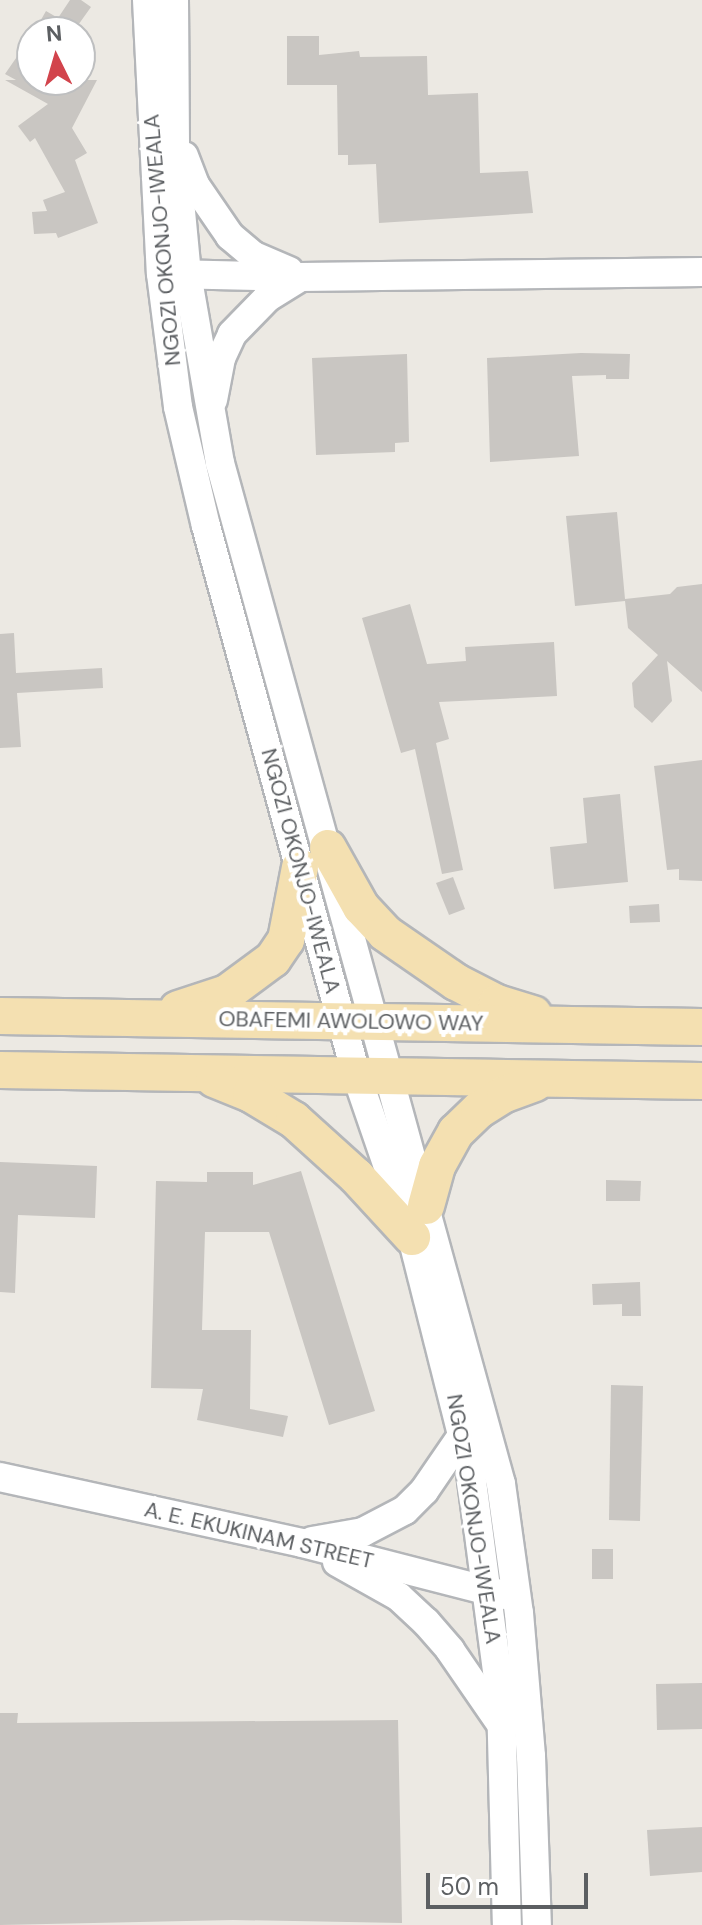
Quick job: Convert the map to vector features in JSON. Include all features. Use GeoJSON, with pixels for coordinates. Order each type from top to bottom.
{"type":"FeatureCollection","features":[{"type":"Feature","properties":{"kind":"main road"},"geometry":{"type":"LineString","coordinates":[[149,1019],[227,993],[273,959],[286,940],[314,857],[385,933],[419,959],[497,1003],[573,1026]]}},
{"type":"Feature","properties":{"kind":"main road","name":"OBAFEMI AWOLOWO WAY"},"geometry":{"type":"LineString","coordinates":[[0,1016],[702,1027]]}},
{"type":"Feature","properties":{"kind":"main road"},"geometry":{"type":"LineString","coordinates":[[0,1070],[372,1073],[702,1081]]}},
{"type":"Feature","properties":{"kind":"main road"},"geometry":{"type":"LineString","coordinates":[[197,1073],[251,1094],[294,1120],[356,1176],[419,1222],[437,1166],[456,1132],[479,1110],[505,1094],[547,1079]]}},
{"type":"Feature","properties":{"kind":"street","name":"NGOZI OKONJO-IWEALA"},"geometry":{"type":"LineString","coordinates":[[147,0],[174,274],[314,857],[357,1021],[501,1484],[517,1598],[531,1756],[537,1925]]}},
{"type":"Feature","properties":{"kind":"street","name":"NGOZI OKONJO-IWEALA"},"geometry":{"type":"LineString","coordinates":[[174,0],[174,274],[178,407],[206,526],[314,857]]}},
{"type":"Feature","properties":{"kind":"street"},"geometry":{"type":"LineString","coordinates":[[175,132],[195,185],[230,236],[254,256],[300,277]]}},
{"type":"Feature","properties":{"kind":"street"},"geometry":{"type":"LineString","coordinates":[[174,274],[300,277],[702,272]]}},
{"type":"Feature","properties":{"kind":"street"},"geometry":{"type":"LineString","coordinates":[[210,414],[221,358],[232,334],[267,298],[300,277]]}},
{"type":"Feature","properties":{"kind":"street","name":"NGOZI OKONJO-IWEALA"},"geometry":{"type":"LineString","coordinates":[[419,1222],[463,1434],[489,1592],[503,1727],[507,1925]]}},
{"type":"Feature","properties":{"kind":"street"},"geometry":{"type":"LineString","coordinates":[[302,1543],[363,1532],[405,1510],[424,1491],[463,1434]]}},
{"type":"Feature","properties":{"kind":"street","name":"A. E. EKUKINAM STREET"},"geometry":{"type":"LineString","coordinates":[[0,1477],[302,1543],[517,1598]]}},
{"type":"Feature","properties":{"kind":"street"},"geometry":{"type":"LineString","coordinates":[[302,1543],[399,1597],[450,1650],[503,1727]]}},
{"type":"Feature","properties":{"kind":"building"},"geometry":{"type":"Polygon","coordinates":[[[70,0],[81,0],[91,7],[85,16],[59,16],[70,0]]]}},
{"type":"Feature","properties":{"kind":"building"},"geometry":{"type":"Polygon","coordinates":[[[287,36],[319,36],[319,55],[359,51],[360,57],[427,56],[428,95],[478,93],[480,173],[528,171],[533,213],[379,223],[376,164],[348,165],[348,155],[338,155],[337,85],[287,85],[287,36]]]}},
{"type":"Feature","properties":{"kind":"building"},"geometry":{"type":"Polygon","coordinates":[[[16,58],[16,80],[5,74],[16,58]]]}},
{"type":"Feature","properties":{"kind":"building"},"geometry":{"type":"Polygon","coordinates":[[[34,96],[89,96],[72,128],[87,153],[75,160],[98,223],[58,238],[56,233],[34,234],[32,212],[47,211],[43,200],[65,192],[35,138],[30,142],[18,126],[48,104],[34,96]]]}},
{"type":"Feature","properties":{"kind":"building"},"geometry":{"type":"Polygon","coordinates":[[[407,354],[409,442],[395,443],[395,452],[316,455],[312,358],[407,354]]]}},
{"type":"Feature","properties":{"kind":"building"},"geometry":{"type":"Polygon","coordinates":[[[630,354],[629,379],[606,379],[606,375],[572,376],[579,456],[490,462],[487,358],[630,354]]]}},
{"type":"Feature","properties":{"kind":"building"},"geometry":{"type":"Polygon","coordinates":[[[617,512],[625,599],[670,594],[677,587],[702,584],[702,692],[667,661],[672,701],[652,723],[634,707],[632,683],[658,655],[628,628],[625,601],[575,606],[566,516],[617,512]]]}},
{"type":"Feature","properties":{"kind":"building"},"geometry":{"type":"Polygon","coordinates":[[[410,604],[427,664],[466,661],[465,647],[554,642],[557,696],[439,702],[449,739],[436,743],[463,870],[442,874],[415,749],[401,753],[362,618],[410,604]]]}},
{"type":"Feature","properties":{"kind":"building"},"geometry":{"type":"Polygon","coordinates":[[[14,633],[16,673],[102,668],[103,688],[17,693],[21,747],[0,748],[0,634],[14,633]]]}},
{"type":"Feature","properties":{"kind":"building"},"geometry":{"type":"Polygon","coordinates":[[[702,760],[702,881],[679,880],[679,869],[667,870],[654,766],[702,760]]]}},
{"type":"Feature","properties":{"kind":"building"},"geometry":{"type":"Polygon","coordinates":[[[620,794],[628,882],[554,889],[550,847],[587,843],[583,798],[620,794]]]}},
{"type":"Feature","properties":{"kind":"building"},"geometry":{"type":"Polygon","coordinates":[[[453,877],[465,909],[449,915],[436,883],[453,877]]]}},
{"type":"Feature","properties":{"kind":"building"},"geometry":{"type":"Polygon","coordinates":[[[659,904],[660,922],[630,923],[629,906],[659,904]]]}},
{"type":"Feature","properties":{"kind":"building"},"geometry":{"type":"Polygon","coordinates":[[[0,1162],[97,1166],[95,1218],[18,1215],[15,1293],[0,1292],[0,1162]]]}},
{"type":"Feature","properties":{"kind":"building"},"geometry":{"type":"Polygon","coordinates":[[[301,1171],[375,1411],[329,1425],[269,1232],[205,1232],[202,1330],[251,1330],[250,1409],[288,1416],[283,1437],[197,1420],[203,1389],[151,1388],[156,1181],[207,1182],[207,1172],[253,1172],[253,1185],[301,1171]]]}},
{"type":"Feature","properties":{"kind":"building"},"geometry":{"type":"Polygon","coordinates":[[[606,1180],[641,1181],[640,1201],[606,1201],[606,1180]]]}},
{"type":"Feature","properties":{"kind":"building"},"geometry":{"type":"Polygon","coordinates":[[[640,1282],[641,1316],[622,1316],[622,1304],[593,1305],[592,1284],[640,1282]]]}},
{"type":"Feature","properties":{"kind":"building"},"geometry":{"type":"Polygon","coordinates":[[[611,1385],[643,1386],[640,1521],[609,1520],[611,1385]]]}},
{"type":"Feature","properties":{"kind":"building"},"geometry":{"type":"Polygon","coordinates":[[[592,1549],[613,1549],[613,1579],[592,1579],[592,1549]]]}},
{"type":"Feature","properties":{"kind":"building"},"geometry":{"type":"Polygon","coordinates":[[[702,1683],[702,1729],[657,1730],[656,1684],[702,1683]]]}},
{"type":"Feature","properties":{"kind":"building"},"geometry":{"type":"Polygon","coordinates":[[[0,1713],[18,1713],[17,1723],[398,1720],[402,1923],[233,1920],[0,1925],[0,1713]]]}},
{"type":"Feature","properties":{"kind":"building"},"geometry":{"type":"Polygon","coordinates":[[[702,1827],[702,1872],[650,1876],[647,1830],[702,1827]]]}}]}
